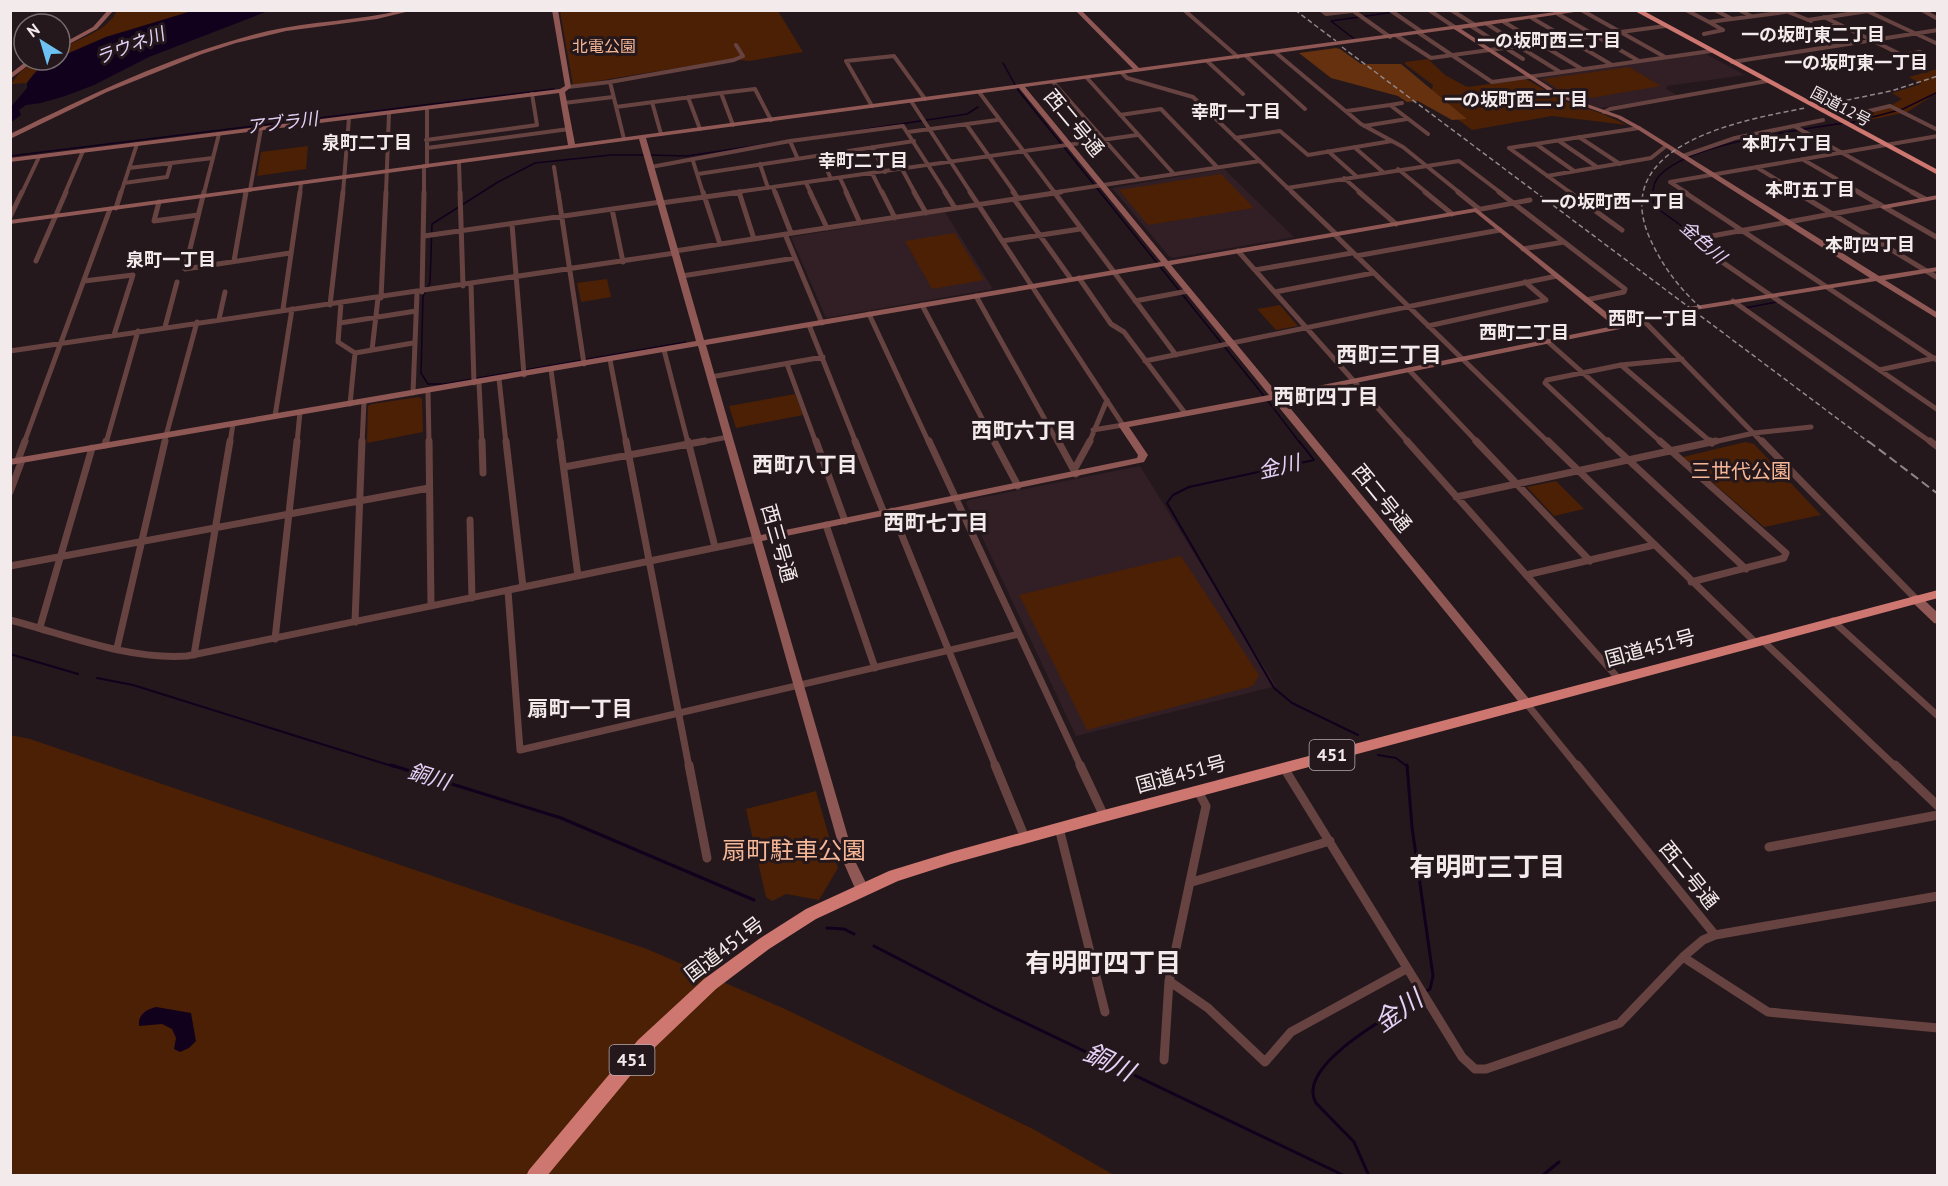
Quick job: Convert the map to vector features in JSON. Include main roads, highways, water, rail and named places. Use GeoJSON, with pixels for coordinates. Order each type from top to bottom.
{"type":"FeatureCollection","features":[{"type":"Feature","properties":{"kind":"highway","name":"国道12号"},"geometry":{"type":"LineString","coordinates":[[1636,10],[1938,173]]}},
{"type":"Feature","properties":{"kind":"highway","name":"国道451号"},"geometry":{"type":"LineString","coordinates":[[535,1176],[644,1046],[702,991],[744,958],[811,914],[862,889],[951,858],[1059,828],[1938,594]]}},
{"type":"Feature","properties":{"kind":"water"},"geometry":{"type":"Polygon","coordinates":[[[195,10],[268,11],[149,57],[94,85],[65,96],[41,103],[11,107],[27,88],[27,83],[36,72],[72,72],[72,52],[106,37],[195,10]]]}},
{"type":"Feature","properties":{"kind":"water"},"geometry":{"type":"Polygon","coordinates":[[[156,1007],[191,1013],[196,1041],[189,1048],[180,1052],[174,1049],[176,1038],[172,1029],[162,1024],[139,1026],[143,1013],[156,1007]]]}},
{"type":"Feature","properties":{"kind":"waterway"},"geometry":{"type":"LineString","coordinates":[[1353,38],[1331,21],[1409,10]]}},
{"type":"Feature","properties":{"kind":"waterway","name":"金川"},"geometry":{"type":"LineString","coordinates":[[1003,63],[1018,90],[1264,396]]}},
{"type":"Feature","properties":{"kind":"waterway","name":"アブラ川"},"geometry":{"type":"LineString","coordinates":[[10,156],[554,89]]}},
{"type":"Feature","properties":{"kind":"waterway","name":"金色川"},"geometry":{"type":"LineString","coordinates":[[1850,123],[1903,109],[1938,92]]}},
{"type":"Feature","properties":{"kind":"waterway","name":"ラウネ川"},"geometry":{"type":"LineString","coordinates":[[10,120],[16,115],[14,109],[34,95]]}},
{"type":"Feature","properties":{"kind":"waterway"},"geometry":{"type":"LineString","coordinates":[[650,155],[687,156],[967,114],[978,107]]}},
{"type":"Feature","properties":{"kind":"waterway","name":"金色川"},"geometry":{"type":"LineString","coordinates":[[1700,245],[1705,243],[1654,206],[1653,190],[1660,175],[1675,164],[1720,146],[1774,134],[1844,123]]}},
{"type":"Feature","properties":{"kind":"waterway"},"geometry":{"type":"LineString","coordinates":[[644,155],[611,155],[535,163],[498,182],[432,224],[430,283],[423,296],[421,373],[428,384],[444,384],[686,342]]}},
{"type":"Feature","properties":{"kind":"waterway","name":"金色川"},"geometry":{"type":"LineString","coordinates":[[1744,308],[1777,302]]}},
{"type":"Feature","properties":{"kind":"waterway","name":"金川"},"geometry":{"type":"LineString","coordinates":[[1268,401],[1300,443]]}},
{"type":"Feature","properties":{"kind":"waterway","name":"金川"},"geometry":{"type":"LineString","coordinates":[[1299,441],[1314,460],[1189,487],[1173,495],[1167,503],[1274,688],[1292,703],[1358,735]]}},
{"type":"Feature","properties":{"kind":"waterway","name":"銅川"},"geometry":{"type":"LineString","coordinates":[[10,654],[78,674]]}},
{"type":"Feature","properties":{"kind":"waterway","name":"銅川"},"geometry":{"type":"LineString","coordinates":[[97,678],[133,685],[395,767]]}},
{"type":"Feature","properties":{"kind":"waterway","name":"金川"},"geometry":{"type":"LineString","coordinates":[[1378,755],[1396,758],[1407,766]]}},
{"type":"Feature","properties":{"kind":"waterway","name":"銅川"},"geometry":{"type":"LineString","coordinates":[[391,765],[561,818],[754,900]]}},
{"type":"Feature","properties":{"kind":"waterway","name":"金川"},"geometry":{"type":"LineString","coordinates":[[1407,766],[1412,827],[1433,976],[1430,989],[1425,992]]}},
{"type":"Feature","properties":{"kind":"waterway","name":"銅川"},"geometry":{"type":"LineString","coordinates":[[827,928],[844,929],[854,934]]}},
{"type":"Feature","properties":{"kind":"waterway","name":"銅川"},"geometry":{"type":"LineString","coordinates":[[874,946],[990,1006],[1345,1176]]}},
{"type":"Feature","properties":{"kind":"waterway","name":"金川"},"geometry":{"type":"LineString","coordinates":[[1369,1176],[1354,1142],[1316,1103],[1313,1088],[1319,1073],[1350,1042],[1421,996]]}},
{"type":"Feature","properties":{"kind":"waterway"},"geometry":{"type":"LineString","coordinates":[[1542,1176],[1559,1162]]}},
{"type":"Feature","properties":{"kind":"railway"},"geometry":{"type":"LineString","coordinates":[[1295,10],[1336,41]]}},
{"type":"Feature","properties":{"kind":"railway"},"geometry":{"type":"LineString","coordinates":[[1342,47],[1870,443]]}},
{"type":"Feature","properties":{"kind":"railway"},"geometry":{"type":"LineString","coordinates":[[1823,105],[1891,91],[1938,76]]}},
{"type":"Feature","properties":{"kind":"railway"},"geometry":{"type":"LineString","coordinates":[[1701,308],[1670,274],[1648,234],[1642,203],[1649,178],[1666,157],[1690,141],[1749,120],[1805,108]]}},
{"type":"Feature","properties":{"kind":"railway"},"geometry":{"type":"LineString","coordinates":[[1868,441],[1938,494]]}},
{"type":"Feature","properties":{"kind":"district","name":"一の坂町東二丁目"},"geometry":{"type":"Point","coordinates":[1813,35]}},
{"type":"Feature","properties":{"kind":"district","name":"一の坂町西三丁目"},"geometry":{"type":"Point","coordinates":[1549,41]}},
{"type":"Feature","properties":{"kind":"district","name":"一の坂町東一丁目"},"geometry":{"type":"Point","coordinates":[1856,63]}},
{"type":"Feature","properties":{"kind":"district","name":"一の坂町西二丁目"},"geometry":{"type":"Point","coordinates":[1516,100]}},
{"type":"Feature","properties":{"kind":"district","name":"幸町一丁目"},"geometry":{"type":"Point","coordinates":[1236,112]}},
{"type":"Feature","properties":{"kind":"district","name":"泉町二丁目"},"geometry":{"type":"Point","coordinates":[367,143]}},
{"type":"Feature","properties":{"kind":"district","name":"本町六丁目"},"geometry":{"type":"Point","coordinates":[1787,144]}},
{"type":"Feature","properties":{"kind":"district","name":"幸町二丁目"},"geometry":{"type":"Point","coordinates":[863,161]}},
{"type":"Feature","properties":{"kind":"district","name":"本町五丁目"},"geometry":{"type":"Point","coordinates":[1810,190]}},
{"type":"Feature","properties":{"kind":"district","name":"一の坂町西一丁目"},"geometry":{"type":"Point","coordinates":[1613,202]}},
{"type":"Feature","properties":{"kind":"district","name":"本町四丁目"},"geometry":{"type":"Point","coordinates":[1870,245]}},
{"type":"Feature","properties":{"kind":"district","name":"泉町一丁目"},"geometry":{"type":"Point","coordinates":[171,260]}},
{"type":"Feature","properties":{"kind":"district","name":"西町一丁目"},"geometry":{"type":"Point","coordinates":[1653,319]}},
{"type":"Feature","properties":{"kind":"district","name":"西町二丁目"},"geometry":{"type":"Point","coordinates":[1524,333]}},
{"type":"Feature","properties":{"kind":"district","name":"西町三丁目"},"geometry":{"type":"Point","coordinates":[1389,355]}},
{"type":"Feature","properties":{"kind":"district","name":"西町四丁目"},"geometry":{"type":"Point","coordinates":[1326,397]}},
{"type":"Feature","properties":{"kind":"district","name":"西町六丁目"},"geometry":{"type":"Point","coordinates":[1024,431]}},
{"type":"Feature","properties":{"kind":"district","name":"西町八丁目"},"geometry":{"type":"Point","coordinates":[805,465]}},
{"type":"Feature","properties":{"kind":"district","name":"西町七丁目"},"geometry":{"type":"Point","coordinates":[936,523]}},
{"type":"Feature","properties":{"kind":"district","name":"扇町一丁目"},"geometry":{"type":"Point","coordinates":[580,709]}},
{"type":"Feature","properties":{"kind":"district","name":"有明町三丁目"},"geometry":{"type":"Point","coordinates":[1487,867]}},
{"type":"Feature","properties":{"kind":"district","name":"有明町四丁目"},"geometry":{"type":"Point","coordinates":[1103,963]}},
{"type":"Feature","properties":{"kind":"park label","name":"北電公園"},"geometry":{"type":"Point","coordinates":[604,46]}},
{"type":"Feature","properties":{"kind":"park label","name":"三世代公園"},"geometry":{"type":"Point","coordinates":[1741,471]}},
{"type":"Feature","properties":{"kind":"park label","name":"扇町駐車公園"},"geometry":{"type":"Point","coordinates":[794,851]}}]}
